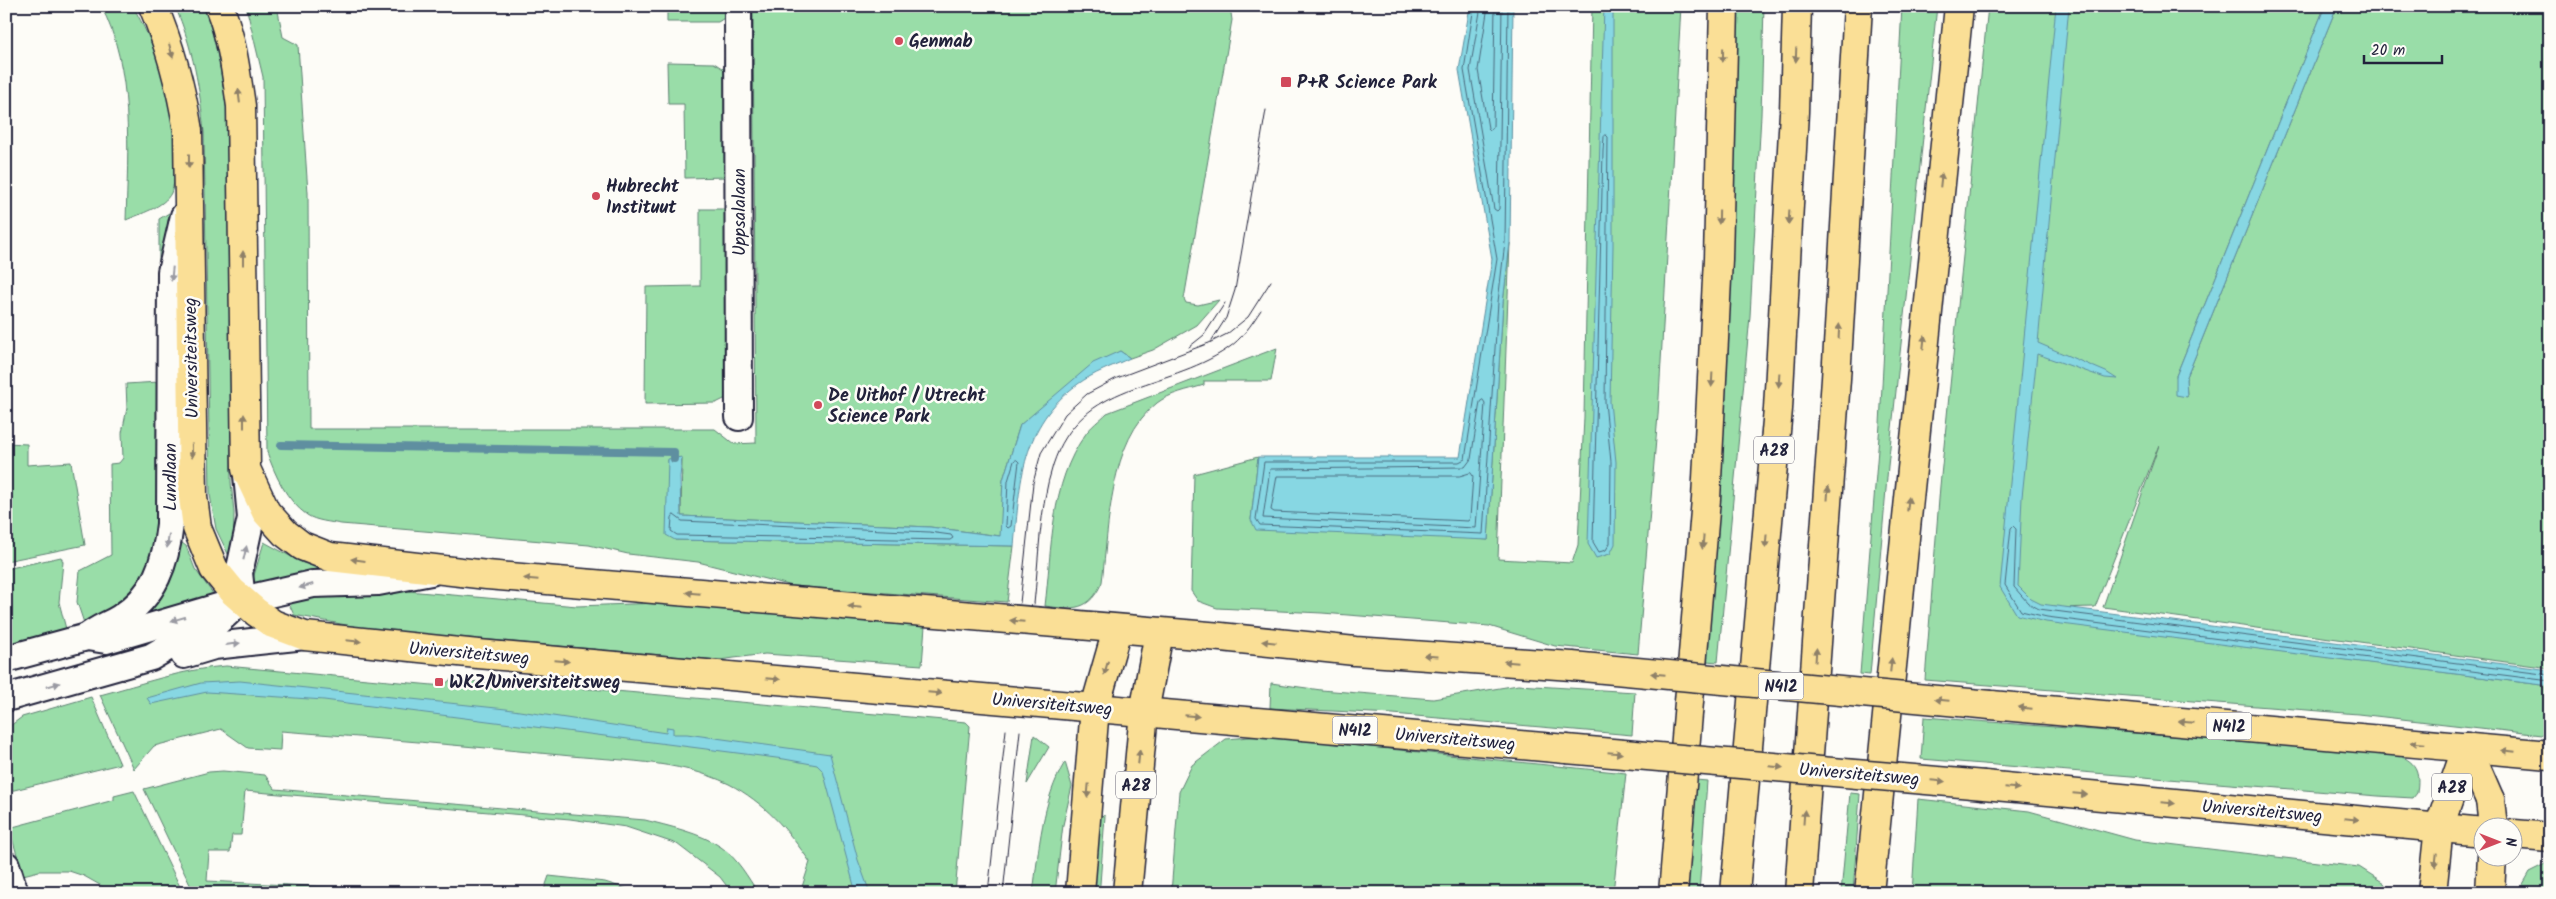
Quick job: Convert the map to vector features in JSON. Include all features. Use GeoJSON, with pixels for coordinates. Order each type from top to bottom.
{"type":"FeatureCollection","features":[{"type":"Feature","properties":{"kind":"main road","name":"Universiteitsweg"},"geometry":{"type":"LineString","coordinates":[[153,6],[170,43],[182,90],[188,131],[192,465],[197,528],[214,569],[242,600],[273,624],[305,636],[478,654],[1984,785],[2474,831]]}},
{"type":"Feature","properties":{"kind":"main road"},"geometry":{"type":"LineString","coordinates":[[219,6],[226,24],[236,64],[241,106],[246,469],[266,512],[285,534],[302,546],[330,557],[441,570]]}},
{"type":"Feature","properties":{"kind":"main road"},"geometry":{"type":"LineString","coordinates":[[1673,893],[1706,499],[1718,259],[1724,6]]}},
{"type":"Feature","properties":{"kind":"main road","name":"A28"},"geometry":{"type":"LineString","coordinates":[[1735,893],[1778,410],[1794,112],[1797,6]]}},
{"type":"Feature","properties":{"kind":"main road"},"geometry":{"type":"LineString","coordinates":[[1799,893],[1836,379],[1858,6]]}},
{"type":"Feature","properties":{"kind":"main road"},"geometry":{"type":"LineString","coordinates":[[1869,893],[1959,6]]}},
{"type":"Feature","properties":{"kind":"main road","name":"N412"},"geometry":{"type":"LineString","coordinates":[[441,570],[1355,651],[1572,666],[2550,755]]}},
{"type":"Feature","properties":{"kind":"main road"},"geometry":{"type":"LineString","coordinates":[[1080,893],[1095,708],[1117,630]]}},
{"type":"Feature","properties":{"kind":"main road"},"geometry":{"type":"LineString","coordinates":[[1144,712],[1159,633]]}},
{"type":"Feature","properties":{"kind":"main road","name":"A28"},"geometry":{"type":"LineString","coordinates":[[1127,893],[1144,712]]}},
{"type":"Feature","properties":{"kind":"main road"},"geometry":{"type":"LineString","coordinates":[[1885,893],[1886,714]]}},
{"type":"Feature","properties":{"kind":"main road"},"geometry":{"type":"LineString","coordinates":[[2467,747],[2492,813]]}},
{"type":"Feature","properties":{"kind":"main road","name":"A28"},"geometry":{"type":"LineString","coordinates":[[2432,893],[2439,827],[2467,747]]}},
{"type":"Feature","properties":{"kind":"main road"},"geometry":{"type":"LineString","coordinates":[[1662,893],[1678,835]]}},
{"type":"Feature","properties":{"kind":"main road"},"geometry":{"type":"LineString","coordinates":[[2524,835],[2550,838]]}},
{"type":"Feature","properties":{"kind":"main road"},"geometry":{"type":"LineString","coordinates":[[2490,893],[2491,866]]}},
{"type":"Feature","properties":{"kind":"street","name":"Uppsalalaan"},"geometry":{"type":"LineString","coordinates":[[738,6],[739,417]]}},
{"type":"Feature","properties":{"kind":"street","name":"Lundlaan"},"geometry":{"type":"LineString","coordinates":[[87,638],[101,626],[119,619],[136,606],[162,571],[168,545],[170,524],[171,272],[189,192]]}},
{"type":"Feature","properties":{"kind":"street"},"geometry":{"type":"LineString","coordinates":[[242,600],[239,573],[251,518],[246,469]]}},
{"type":"Feature","properties":{"kind":"street","name":"Lundlaan"},"geometry":{"type":"LineString","coordinates":[[6,659],[87,638],[106,640],[242,600],[313,584],[378,582],[441,570]]}},
{"type":"Feature","properties":{"kind":"street","name":"Lundlaan"},"geometry":{"type":"LineString","coordinates":[[6,698],[151,657],[176,643],[205,633],[242,600]]}},
{"type":"Feature","properties":{"kind":"street","name":"Lundlaan"},"geometry":{"type":"LineString","coordinates":[[151,657],[177,658],[214,646],[305,636]]}},
{"type":"Feature","properties":{"kind":"street"},"geometry":{"type":"LineString","coordinates":[[6,865],[15,893]]}},
{"type":"Feature","properties":{"kind":"green space"},"geometry":{"type":"Polygon","coordinates":[[[101,6],[133,6],[160,65],[171,110],[176,165],[171,193],[168,198],[157,206],[126,220],[128,139],[124,83],[112,30],[101,6]]]}},
{"type":"Feature","properties":{"kind":"green space"},"geometry":{"type":"Polygon","coordinates":[[[175,6],[204,6],[220,66],[229,127],[231,482],[234,513],[233,552],[229,556],[216,529],[210,495],[204,133],[195,68],[187,37],[175,6]]]}},
{"type":"Feature","properties":{"kind":"green space"},"geometry":{"type":"Polygon","coordinates":[[[246,6],[277,6],[283,37],[298,45],[308,193],[309,429],[715,429],[734,444],[756,443],[753,6],[1230,6],[1232,20],[1184,299],[1186,303],[1198,305],[1219,300],[1197,325],[1153,350],[1130,358],[1120,351],[1020,425],[1003,480],[1001,536],[930,527],[681,516],[682,458],[668,460],[675,540],[1014,546],[1007,602],[793,586],[698,562],[628,554],[589,545],[341,524],[315,519],[300,509],[287,495],[267,452],[263,77],[246,6]]]}},
{"type":"Feature","properties":{"kind":"green space"},"geometry":{"type":"Polygon","coordinates":[[[667,6],[729,6],[729,15],[718,22],[667,22],[667,6]]]}},
{"type":"Feature","properties":{"kind":"green space"},"geometry":{"type":"Polygon","coordinates":[[[1592,6],[1681,6],[1658,415],[1638,654],[1555,646],[1489,626],[1322,613],[1217,608],[1198,601],[1191,591],[1194,474],[1258,457],[1251,520],[1488,540],[1503,303],[1510,243],[1498,559],[1572,563],[1578,545],[1584,417],[1592,6]]]}},
{"type":"Feature","properties":{"kind":"green space"},"geometry":{"type":"Polygon","coordinates":[[[1735,6],[1764,6],[1761,115],[1750,316],[1718,662],[1706,661],[1718,488],[1735,6]]]}},
{"type":"Feature","properties":{"kind":"green space"},"geometry":{"type":"Polygon","coordinates":[[[1902,6],[1937,6],[1888,466],[1870,675],[1860,674],[1880,424],[1902,6]]]}},
{"type":"Feature","properties":{"kind":"green space"},"geometry":{"type":"Polygon","coordinates":[[[1988,6],[2325,6],[2176,376],[2187,397],[2186,379],[2337,6],[2550,6],[2550,668],[2103,607],[2159,445],[2095,607],[2052,608],[2099,628],[2550,686],[2550,736],[2358,714],[1925,680],[1940,486],[1988,6]]]}},
{"type":"Feature","properties":{"kind":"green space"},"geometry":{"type":"Polygon","coordinates":[[[667,62],[714,63],[728,72],[728,177],[685,178],[684,104],[668,104],[667,62]]]}},
{"type":"Feature","properties":{"kind":"green space"},"geometry":{"type":"Polygon","coordinates":[[[700,209],[729,209],[728,397],[716,403],[645,404],[646,287],[700,286],[700,209]]]}},
{"type":"Feature","properties":{"kind":"green space"},"geometry":{"type":"Polygon","coordinates":[[[169,213],[165,250],[163,536],[144,580],[115,608],[84,623],[77,602],[80,571],[111,555],[110,464],[119,463],[123,458],[122,433],[127,408],[126,384],[159,382],[159,219],[169,213]]]}},
{"type":"Feature","properties":{"kind":"green space"},"geometry":{"type":"Polygon","coordinates":[[[1277,348],[1271,381],[1204,381],[1204,385],[1179,392],[1157,403],[1141,419],[1129,439],[1120,461],[1110,511],[1102,582],[1097,592],[1092,599],[1080,606],[1064,608],[1045,606],[1054,517],[1059,495],[1065,474],[1074,454],[1090,429],[1107,413],[1277,348]]]}},
{"type":"Feature","properties":{"kind":"green space"},"geometry":{"type":"Polygon","coordinates":[[[6,443],[27,444],[27,465],[71,462],[85,545],[6,561],[6,443]]]}},
{"type":"Feature","properties":{"kind":"green space"},"geometry":{"type":"Polygon","coordinates":[[[264,542],[303,563],[322,568],[327,574],[258,591],[252,582],[264,542]]]}},
{"type":"Feature","properties":{"kind":"green space"},"geometry":{"type":"Polygon","coordinates":[[[182,543],[186,546],[195,569],[214,595],[146,617],[166,586],[182,543]]]}},
{"type":"Feature","properties":{"kind":"green space"},"geometry":{"type":"Polygon","coordinates":[[[61,557],[63,562],[59,602],[66,629],[6,645],[6,569],[61,557]]]}},
{"type":"Feature","properties":{"kind":"green space"},"geometry":{"type":"Polygon","coordinates":[[[385,589],[577,606],[659,603],[925,626],[922,665],[765,654],[719,660],[367,629],[294,615],[290,606],[295,597],[385,589]]]}},
{"type":"Feature","properties":{"kind":"green space"},"geometry":{"type":"Polygon","coordinates":[[[226,666],[443,686],[450,680],[604,690],[966,722],[970,726],[955,893],[804,893],[802,887],[810,862],[784,828],[764,808],[742,791],[729,784],[709,776],[668,765],[281,731],[280,750],[248,748],[221,729],[154,746],[134,769],[100,695],[194,670],[226,666]]]}},
{"type":"Feature","properties":{"kind":"green space"},"geometry":{"type":"Polygon","coordinates":[[[1271,683],[1321,690],[1433,699],[1518,685],[1635,692],[1632,735],[1393,714],[1270,708],[1271,683]]]}},
{"type":"Feature","properties":{"kind":"green space"},"geometry":{"type":"Polygon","coordinates":[[[91,697],[120,764],[6,792],[6,729],[22,717],[91,697]]]}},
{"type":"Feature","properties":{"kind":"green space"},"geometry":{"type":"Polygon","coordinates":[[[1924,717],[2394,753],[2408,760],[2415,768],[2418,778],[2417,793],[2413,798],[2378,796],[1921,759],[1924,717]]]}},
{"type":"Feature","properties":{"kind":"green space"},"geometry":{"type":"Polygon","coordinates":[[[1034,735],[1049,747],[1027,784],[1034,735]]]}},
{"type":"Feature","properties":{"kind":"green space"},"geometry":{"type":"Polygon","coordinates":[[[1261,736],[1626,773],[1613,893],[1171,893],[1179,792],[1192,765],[1226,739],[1261,736]]]}},
{"type":"Feature","properties":{"kind":"green space"},"geometry":{"type":"Polygon","coordinates":[[[1065,762],[1072,786],[1063,825],[1055,893],[1033,893],[1046,809],[1057,777],[1065,762]]]}},
{"type":"Feature","properties":{"kind":"green space"},"geometry":{"type":"Polygon","coordinates":[[[223,771],[265,775],[275,789],[645,820],[694,834],[721,847],[737,862],[758,893],[732,893],[720,877],[677,844],[626,827],[570,819],[245,791],[241,835],[232,835],[230,852],[209,852],[207,881],[369,889],[369,893],[194,893],[144,789],[209,772],[223,771]]]}},
{"type":"Feature","properties":{"kind":"green space"},"geometry":{"type":"Polygon","coordinates":[[[1696,780],[1707,781],[1699,893],[1687,893],[1696,780]]]}},
{"type":"Feature","properties":{"kind":"green space"},"geometry":{"type":"Polygon","coordinates":[[[134,791],[183,893],[114,893],[84,876],[69,871],[39,871],[23,875],[9,828],[114,800],[114,796],[134,791]]]}},
{"type":"Feature","properties":{"kind":"green space"},"geometry":{"type":"Polygon","coordinates":[[[1850,793],[1860,794],[1853,893],[1841,893],[1850,793]]]}},
{"type":"Feature","properties":{"kind":"green space"},"geometry":{"type":"Polygon","coordinates":[[[1918,799],[2029,811],[2135,840],[2359,867],[2384,883],[2390,893],[1912,893],[1918,799]]]}},
{"type":"Feature","properties":{"kind":"green space"},"geometry":{"type":"Polygon","coordinates":[[[1096,814],[1105,816],[1100,884],[1099,893],[1088,893],[1096,814]]]}},
{"type":"Feature","properties":{"kind":"green space"},"geometry":{"type":"Polygon","coordinates":[[[2550,862],[2550,893],[2518,893],[2530,872],[2550,862]]]}},
{"type":"Feature","properties":{"kind":"green space"},"geometry":{"type":"Polygon","coordinates":[[[549,876],[605,882],[639,893],[543,893],[549,876]]]}},
{"type":"Feature","properties":{"kind":"water"},"geometry":{"type":"Polygon","coordinates":[[[1470,6],[1513,6],[1510,243],[1503,303],[1488,540],[1256,530],[1251,520],[1258,457],[1460,457],[1492,259],[1459,70],[1470,6]]]}},
{"type":"Feature","properties":{"kind":"water"},"geometry":{"type":"Polygon","coordinates":[[[1604,6],[1613,6],[1613,246],[1610,402],[1616,462],[1615,544],[1610,554],[1596,558],[1588,544],[1604,6]]]}},
{"type":"Feature","properties":{"kind":"water"},"geometry":{"type":"Polygon","coordinates":[[[2056,6],[2069,6],[2038,343],[2106,372],[2117,379],[2105,378],[2037,354],[2022,497],[2018,586],[2031,599],[2041,604],[2550,670],[2550,686],[2046,622],[2017,615],[2000,587],[2056,6]]]}},
{"type":"Feature","properties":{"kind":"water"},"geometry":{"type":"Polygon","coordinates":[[[2325,6],[2337,6],[2186,379],[2187,397],[2176,395],[2176,376],[2325,6]]]}},
{"type":"Feature","properties":{"kind":"water"},"geometry":{"type":"Polygon","coordinates":[[[1120,351],[1130,358],[1078,384],[1059,400],[1034,436],[1022,477],[1014,546],[675,540],[666,535],[668,459],[682,457],[680,477],[681,516],[930,527],[1000,536],[1003,480],[1020,425],[1093,363],[1120,351]]]}},
{"type":"Feature","properties":{"kind":"water"},"geometry":{"type":"Polygon","coordinates":[[[240,681],[506,709],[666,733],[667,727],[673,728],[673,734],[687,734],[830,754],[858,860],[870,893],[856,893],[823,771],[817,765],[784,759],[324,700],[207,692],[151,704],[147,698],[201,683],[240,681]]]}},
{"type":"Feature","properties":{"kind":"waterway"},"geometry":{"type":"LineString","coordinates":[[281,445],[674,452],[674,459]]}},
{"type":"Feature","properties":{"kind":"tram line"},"geometry":{"type":"LineString","coordinates":[[1212,340],[1226,318],[1235,290],[1266,110]]}},
{"type":"Feature","properties":{"kind":"tram line"},"geometry":{"type":"LineString","coordinates":[[1020,603],[1033,483],[1041,453],[1065,414],[1087,394],[1117,378],[1209,343],[1227,334],[1248,317],[1271,281]]}},
{"type":"Feature","properties":{"kind":"tram line"},"geometry":{"type":"LineString","coordinates":[[1189,347],[1204,335],[1225,303]]}},
{"type":"Feature","properties":{"kind":"tram line"},"geometry":{"type":"LineString","coordinates":[[1034,604],[1040,534],[1048,482],[1053,465],[1066,437],[1083,417],[1104,402],[1127,390],[1203,363],[1227,349],[1242,336],[1261,310]]}},
{"type":"Feature","properties":{"kind":"tram line"},"geometry":{"type":"LineString","coordinates":[[988,893],[1006,730]]}},
{"type":"Feature","properties":{"kind":"tram line"},"geometry":{"type":"LineString","coordinates":[[1003,893],[1020,731]]}},
{"type":"Feature","properties":{"kind":"place","name":"Genmab"},"geometry":{"type":"Point","coordinates":[899,41]}},
{"type":"Feature","properties":{"kind":"place","name":"P+R Science Park"},"geometry":{"type":"Point","coordinates":[1286,82]}},
{"type":"Feature","properties":{"kind":"place","name":"Hubrecht Instituut"},"geometry":{"type":"Point","coordinates":[596,196]}},
{"type":"Feature","properties":{"kind":"place","name":"De Uithof / Utrecht Science Park"},"geometry":{"type":"Point","coordinates":[818,405]}},
{"type":"Feature","properties":{"kind":"place","name":"WKZ/Universiteitsweg"},"geometry":{"type":"Point","coordinates":[439,682]}}]}
